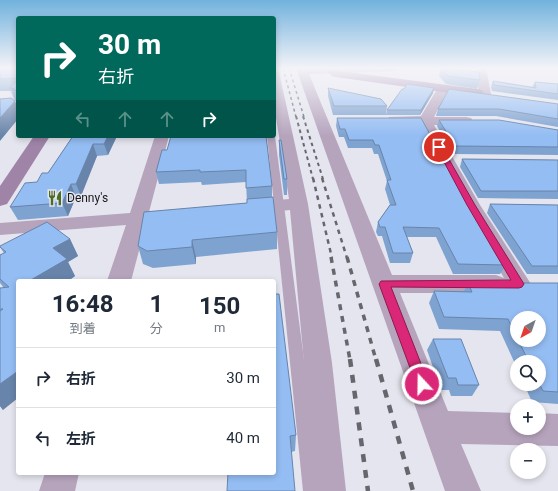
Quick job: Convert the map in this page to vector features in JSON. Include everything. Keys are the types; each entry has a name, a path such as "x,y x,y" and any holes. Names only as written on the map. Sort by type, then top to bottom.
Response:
{"street":[{"path":"278,91 299,204 318,364 328,491"},
{"path":"313,91 330,120 384,284 463,491"},
{"path":"425,121 441,91"},
{"path":"463,91 500,97"},
{"path":"378,120 480,121"},
{"path":"425,121 453,160 471,205 519,284"},
{"path":"0,200 41,138"},
{"path":"120,279 161,138"},
{"path":"230,210 299,204"},
{"path":"471,205 494,205"},
{"path":"0,229 192,214"},
{"path":"384,284 542,285"},
{"path":"438,427 558,430"},
{"path":"57,491 61,475"}],"lane":[{"path":"272,138 312,491"}],"building":[{"path":"329,91 342,91 381,99 387,106 334,106"},
{"path":"401,91 432,91 421,110 387,110"},
{"path":"448,91 463,91 558,104 558,119 499,109 438,109"},
{"path":"536,91 558,91 558,94"},
{"path":"11,98 15,101 0,118 0,99"},
{"path":"337,118 421,118 464,196 506,265 458,264 439,228 403,227 413,253 393,253 385,227 380,227 378,222 390,205 396,205 387,180 391,180 379,145 375,145 373,140 349,140 345,129 340,129"},
{"path":"439,120 499,120 558,130 558,147 455,146"},
{"path":"72,138 107,138 104,144 93,144 76,184 71,184 62,203 10,207 25,183 37,182 42,173 48,173"},
{"path":"170,138 266,138 272,186 246,188 246,170 156,172 162,150 167,150"},
{"path":"279,140 281,140 287,179 284,179"},
{"path":"462,159 558,160 558,191 481,191"},
{"path":"273,197 277,232 192,240 192,247 147,251 138,246 144,212 247,203 247,199"},
{"path":"490,204 558,205 558,266 532,266"},
{"path":"47,222 70,239 53,248 67,259 32,279 16,279 16,372 0,384 0,311 3,309 0,309 0,288 9,287 0,279 0,255 6,252 0,246"},
{"path":"468,283 558,283 558,392 543,391 546,391 546,355 526,355 522,347 546,347 546,311 510,311 510,323 508,319 444,317 434,291 472,292"},
{"path":"276,294 279,294 296,435 290,436 295,491 227,491 228,475 276,475"},
{"path":"433,339 461,339 479,385 458,385 456,378 448,378"}],"railway":[{"path":"289,91 296,117"},
{"path":"296,91 304,117"},
{"path":"296,116 313,179"},
{"path":"303,116 323,179"},
{"path":"313,178 332,258"},
{"path":"322,178 347,258"},
{"path":"331,257 350,360"},
{"path":"347,257 376,360"},
{"path":"350,359 368,491"},
{"path":"376,359 413,491"}],"place":[{"name":"Denny's","path":"55,198"}],"route":[{"path":"422,384 384,284 519,284 471,205 439,147"}]}
